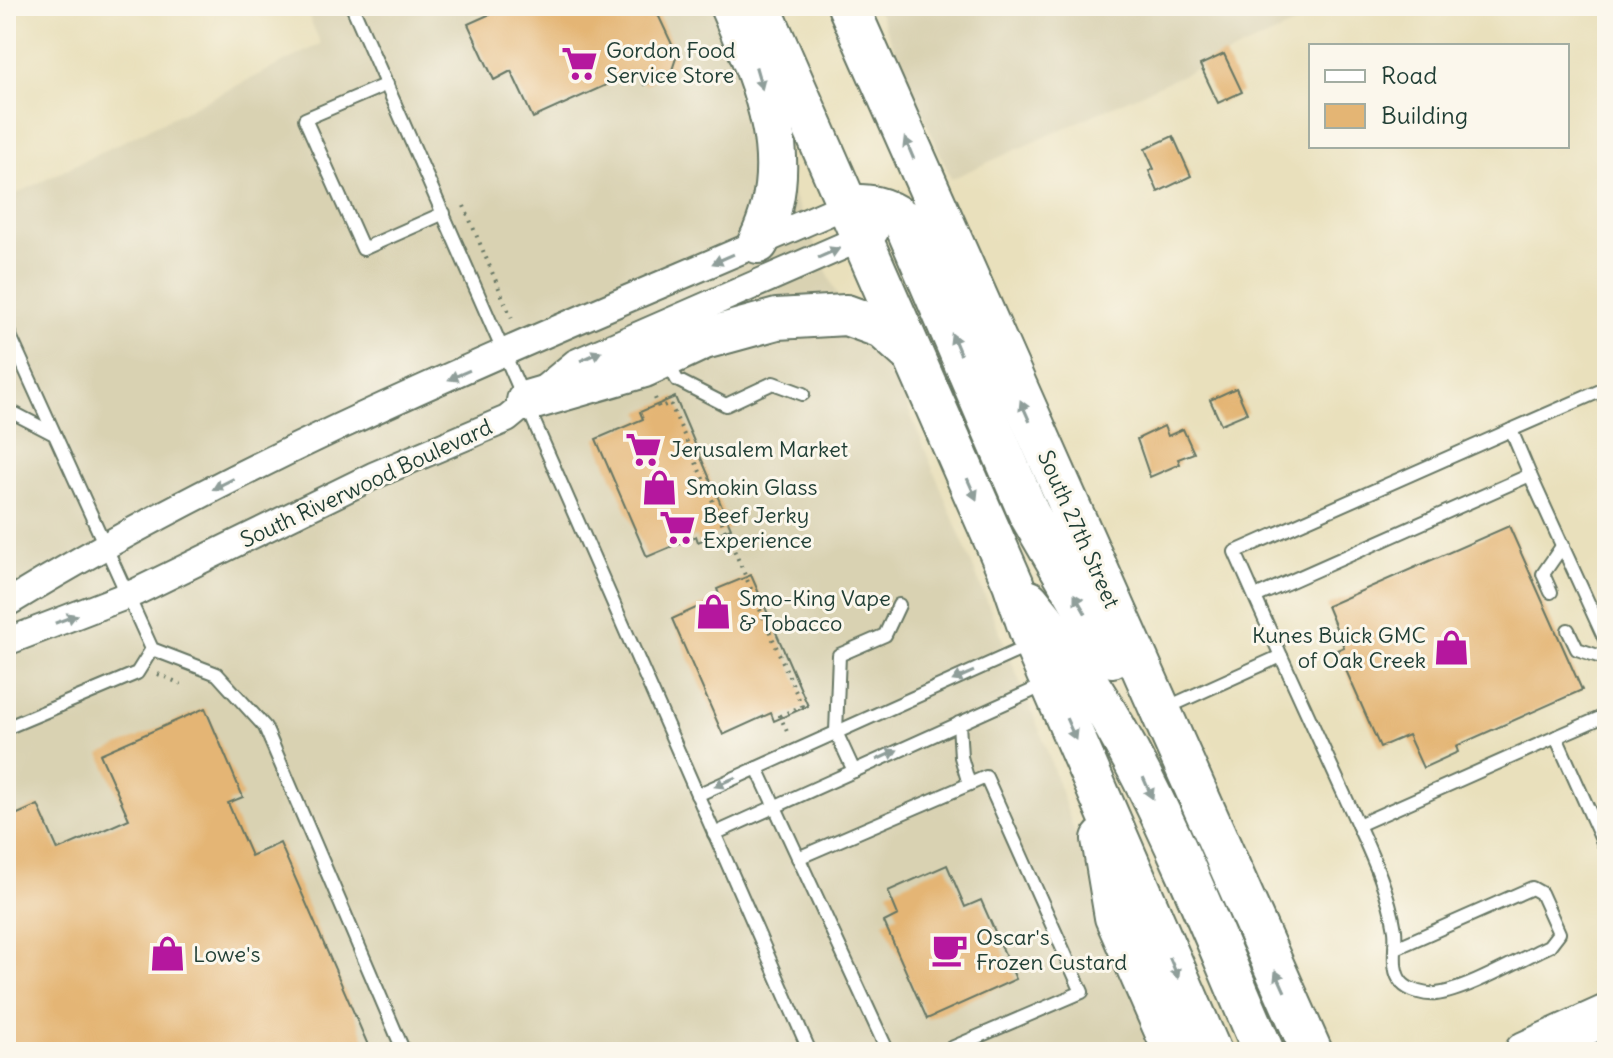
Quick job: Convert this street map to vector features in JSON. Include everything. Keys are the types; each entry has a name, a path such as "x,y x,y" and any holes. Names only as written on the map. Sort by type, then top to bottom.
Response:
{"main road":[{"path":"730,6 757,69 775,137 777,180 773,214 758,243"},
{"path":"760,6 1013,583 1050,682 1211,1052"},
{"name":"South 27th Street","path":"848,6 918,213 1159,711 1312,1048"},
{"path":"853,222 887,208 918,213"},
{"path":"527,401 666,358 704,339 743,326 777,319 846,315 882,328 912,355"},
{"path":"1013,583 1066,645 1143,776 1264,1052"},
{"path":"1091,776 1115,917 1174,1052"},
{"path":"1525,1052 1607,1015"}],"street":[{"path":"6,604 102,545 324,434 758,243 853,222"},
{"name":"South Riverwood Boulevard","path":"6,642 125,596 375,475 507,419 575,363 853,222"}],"lane":[{"path":"352,6 810,1052"},
{"path":"387,84 305,119 363,249 444,213"},
{"path":"6,327 125,596 152,649 217,674 265,727 404,1052"},
{"path":"666,358 677,380 726,405 773,383 803,394"},
{"path":"1396,948 1532,888 1541,893 1559,933 1549,946 1436,994 1425,994 1403,984 1394,963 1395,927 1378,871 1235,552 1607,388"},
{"path":"6,409 52,433"},
{"path":"1511,430 1607,644"},
{"path":"1255,597 1530,475"},
{"path":"1551,592 1543,574 1563,545"},
{"path":"854,771 836,732 839,655 885,635 899,605"},
{"path":"1568,630 1577,649 1607,659"},
{"path":"697,795 1034,644"},
{"path":"6,728 137,673 152,649"},
{"path":"1159,711 1281,656"},
{"path":"714,834 1050,682"},
{"path":"1358,825 1607,715"},
{"path":"959,723 961,757 969,784"},
{"path":"1556,737 1607,851"},
{"path":"757,768 888,1052"},
{"path":"798,858 986,777 1082,992 942,1052"}],"path":[{"path":"464,206 512,319"},
{"path":"654,396 659,408 670,403 802,706 780,716 795,751"}],"shaded area":[{"path":"304,6 719,6 761,121 851,327 879,347 897,381 1042,736 1098,901 1163,1052 6,1052 6,199 321,44"},
{"path":"876,6 1336,6 951,179"}],"building":[{"name":"Gordon Food Service Store","path":"508,6 654,6 677,55 671,73 644,85 637,71 533,118 511,71 494,80 468,24"},
{"path":"1224,54 1242,92 1218,103 1200,65"},
{"path":"1173,136 1191,176 1158,192 1149,171 1154,169 1145,149"},
{"path":"1236,388 1247,413 1221,424 1210,400"},
{"path":"675,397 731,528 698,542 696,536 647,557 596,439 643,419 640,412"},
{"path":"1164,426 1168,436 1183,429 1194,453 1178,459 1180,464 1150,477 1137,439"},
{"name":"Kunes Buick GMC of Oak Creek","path":"1509,526 1582,690 1456,746 1458,752 1423,768 1408,735 1380,747 1337,650 1344,647 1327,606"},
{"path":"751,575 808,706 774,721 771,713 723,735 672,619 720,597 717,589"},
{"name":"Lowe's","path":"205,708 243,797 228,803 251,856 280,843 371,1052 6,1052 6,819 38,805 58,850 129,819 100,754"},
{"name":"Oscar's Frozen Custard","path":"947,865 965,907 981,900 1016,979 927,1019 884,922 898,915 888,891"}],"place":[{"name":"Gordon Food Service Store","path":"580,63"},
{"name":"Jerusalem Market","path":"644,449"},
{"name":"Smokin Glass","path":"660,487"},
{"name":"Beef Jerky Experience","path":"677,528"},
{"name":"Smo-King Vape & Tobacco","path":"713,611"},
{"name":"Kunes Buick GMC of Oak Creek","path":"1452,648"},
{"name":"Oscar's Frozen Custard","path":"950,950"},
{"name":"Lowe's","path":"167,954"}]}
